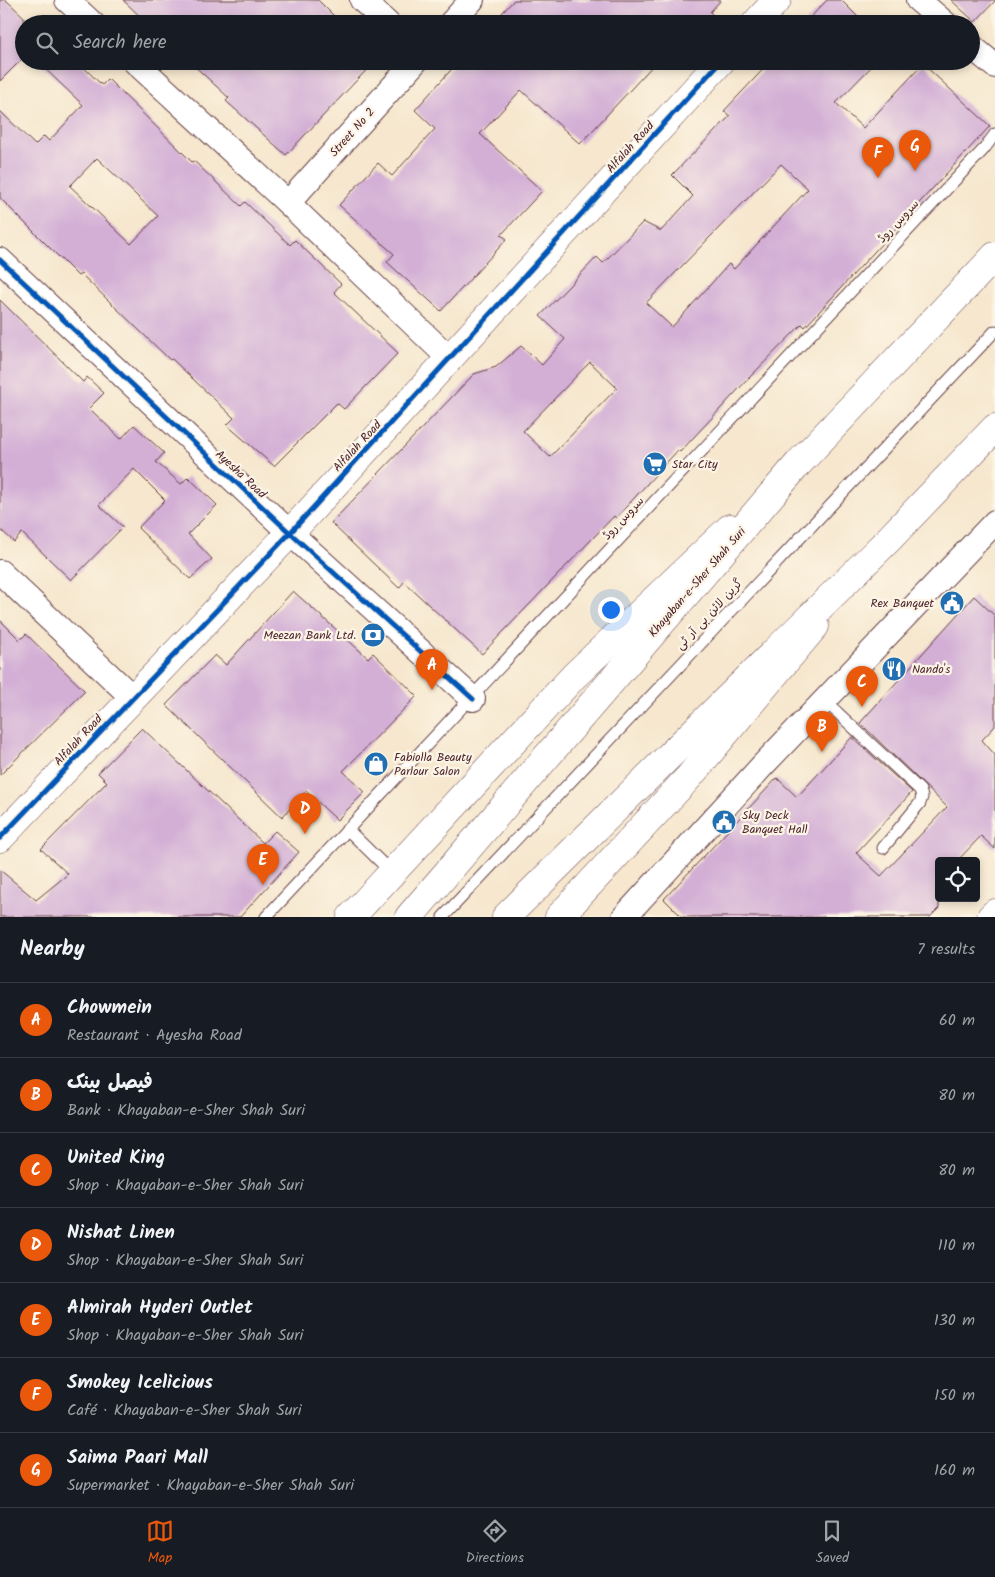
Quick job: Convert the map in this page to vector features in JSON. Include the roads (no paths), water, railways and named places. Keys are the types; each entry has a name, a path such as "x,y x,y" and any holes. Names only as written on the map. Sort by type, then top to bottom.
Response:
{"main road":[{"path":"763,15 777,0"},
{"name":"Alfalah Road","path":"0,838 290,533 713,70"},
{"name":"Khayaban-e-Sher Shah Suri","path":"409,917 798,464 995,256"},
{"path":"506,917 887,541 995,428"},
{"path":"351,917 574,676 798,464"},
{"path":"559,917 689,777 887,541"},
{"path":"991,917 995,913"}],"street":[{"path":"68,0 84,15"},
{"path":"362,0 378,15"},
{"path":"458,15 472,0"},
{"path":"918,0 936,15"},
{"path":"980,54 995,66"},
{"path":"144,70 288,203 450,359"},
{"name":"Street No 2","path":"288,203 408,70"},
{"name":"Ayesha Road","path":"0,260 290,533 473,699"},
{"path":"624,917 995,522"},
{"path":"0,572 132,697"}],"lane":[{"name":"سروس روڈ","path":"266,917 347,829 473,699 984,149 995,134"},
{"name":"گرین لائن بی آر ٹی","path":"443,917 995,331"},
{"path":"825,701 920,790 922,797 920,803 883,848"},
{"path":"347,829 392,873"}],"place":[{"name":"Saima Paari Mall","path":"915,171"},
{"name":"Smokey Icelicious","path":"878,178"},
{"name":"Star City","path":"655,464"},
{"name":"Rex Banquet","path":"952,603"},
{"name":"Meezan Bank Ltd.","path":"373,635"},
{"name":"Nando's","path":"894,669"},
{"name":"Chowmein","path":"432,690"},
{"name":"United King","path":"862,707"},
{"name":"فیصل بینک","path":"822,752"},
{"name":"Fabiolla Beauty Parlour Salon","path":"376,764"},
{"name":"Sky Deck Banquet Hall","path":"724,822"},
{"name":"Nishat Linen","path":"305,834"},
{"name":"Almirah Hyderi Outlet","path":"263,885"}]}
